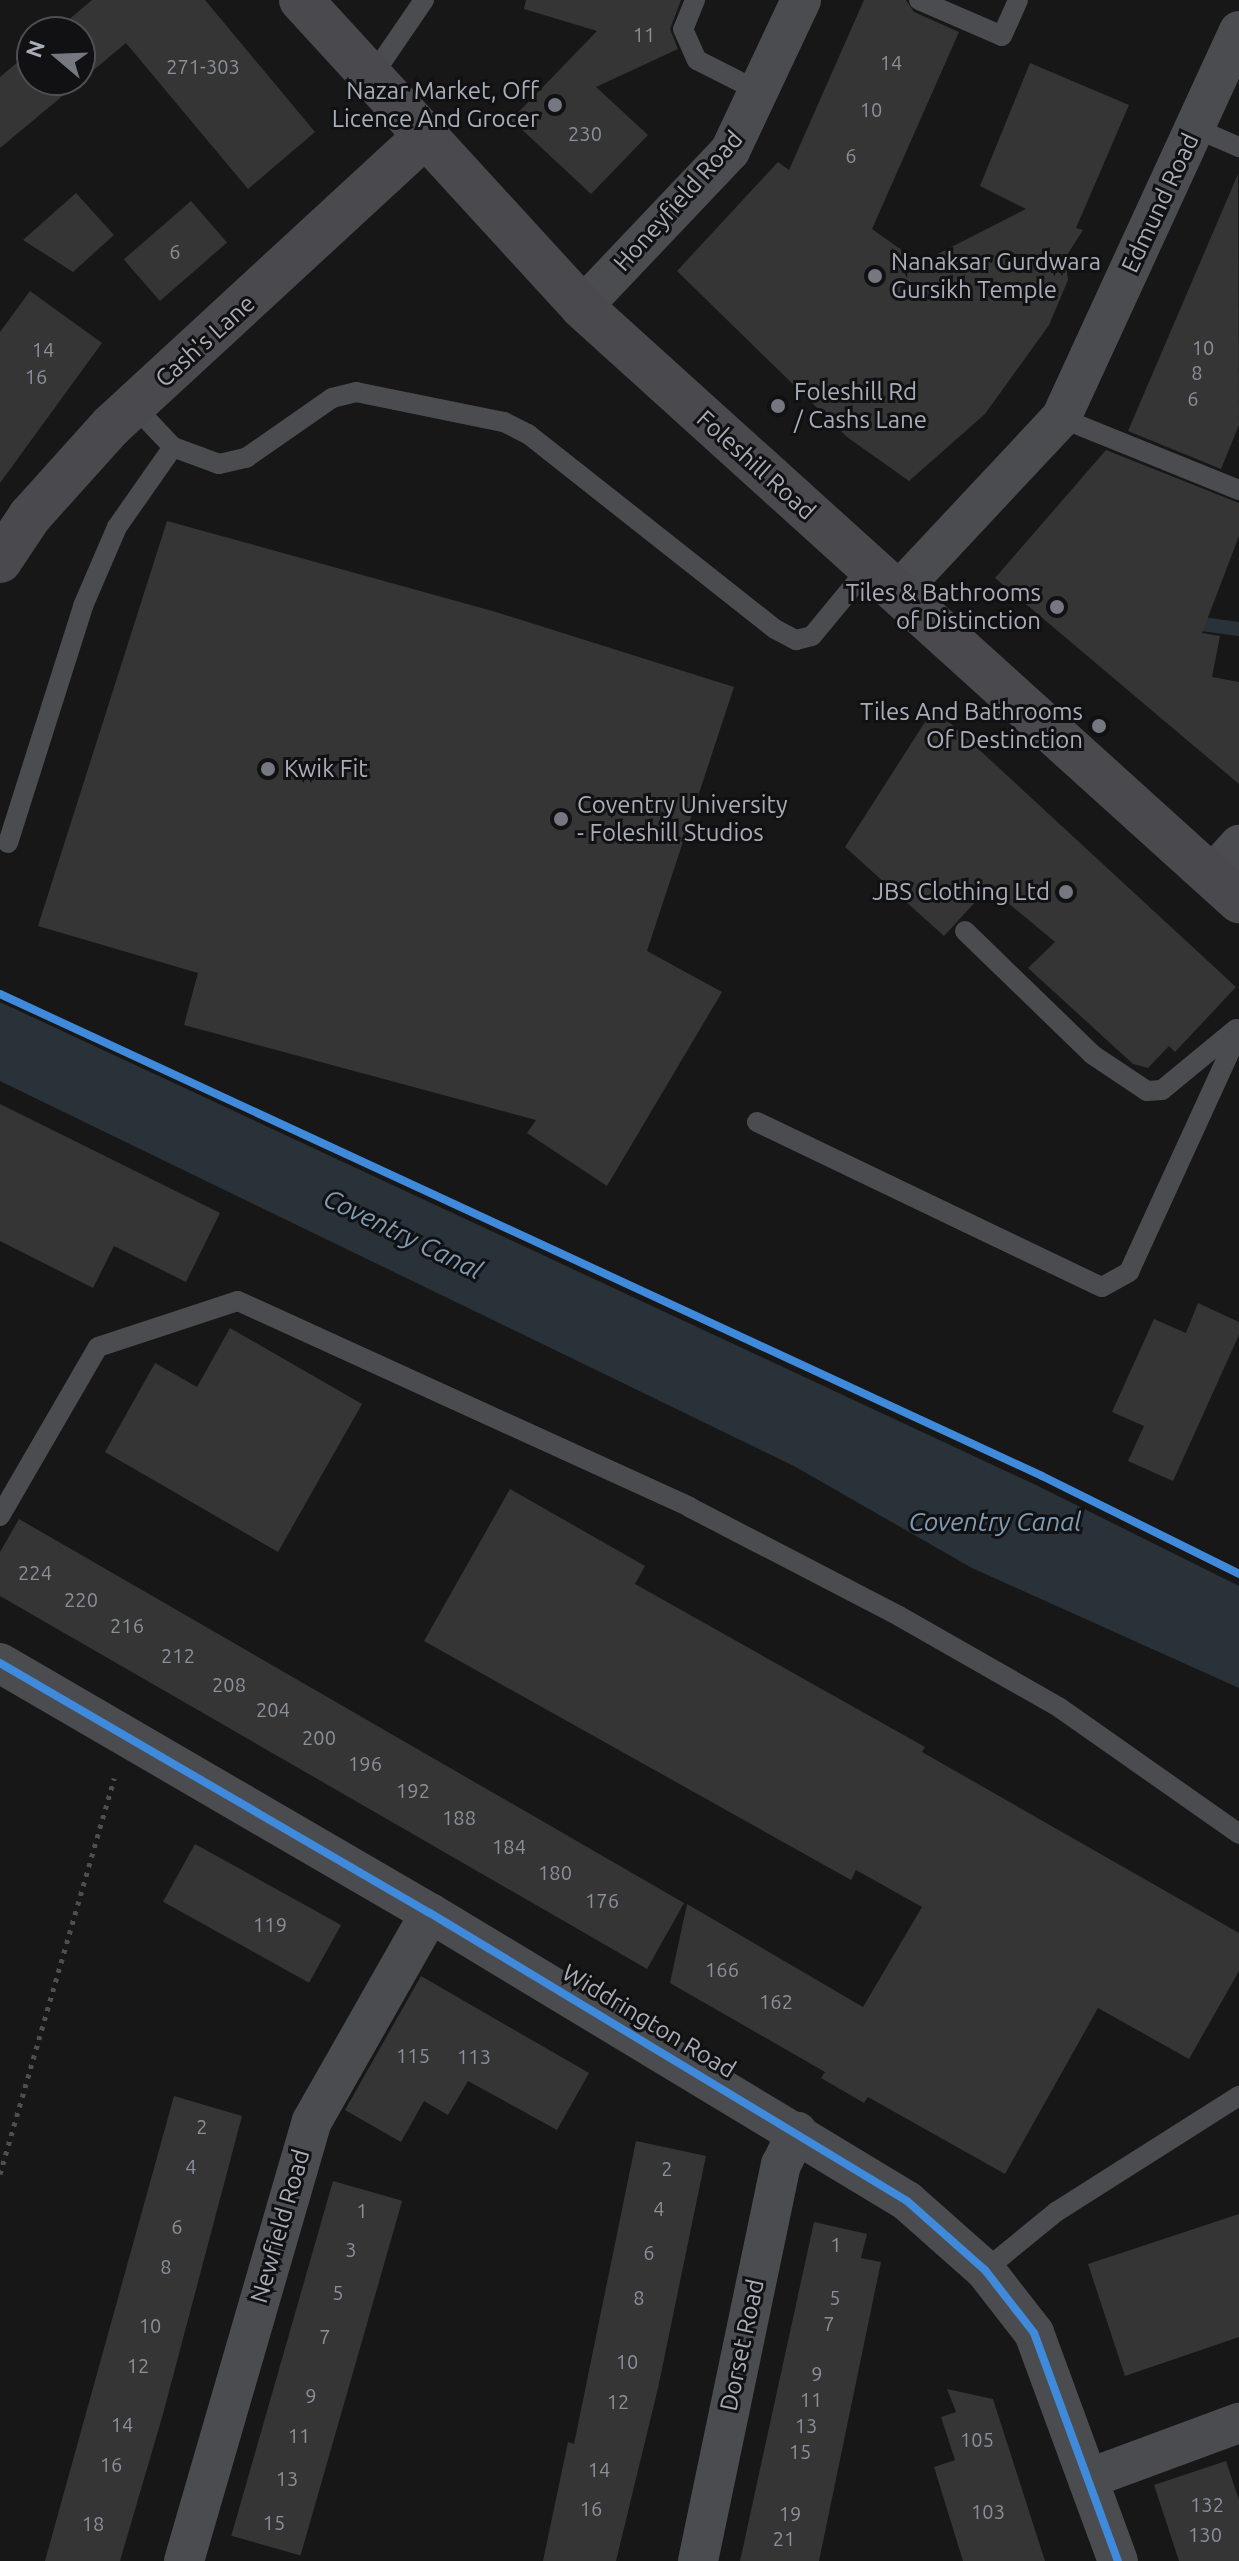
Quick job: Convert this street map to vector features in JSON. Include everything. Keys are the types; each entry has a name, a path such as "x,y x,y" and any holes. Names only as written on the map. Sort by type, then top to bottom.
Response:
{"main road":[{"name":"Foleshill Road","path":"301,0 582,307 883,580 1230,874"},
{"name":"Cash's Lane","path":"0,561 73,465 426,135"}],"street":[{"name":"Honeyfield Road","path":"582,307 730,151 801,0"},
{"name":"Edmund Road","path":"883,580 1061,418 1239,31"},
{"name":"Widdrington Road","path":"0,1663 125,1739 430,1913 907,2201 985,2270 1039,2343 1118,2561"},
{"name":"Newfield Road","path":"184,2561 312,2121 430,1913"},
{"name":"Dorset Road","path":"698,2561 781,2165 797,2132"},
{"path":"1090,2478 1239,2423"}],"lane":[{"path":"372,76 424,0"},
{"path":"695,0 683,29 697,60 760,92"},
{"path":"919,0 1002,36 1018,0"},
{"path":"1195,128 1239,147"},
{"path":"134,406 173,447 202,462 246,458 332,398 367,392 520,429 785,636 812,636 883,580"},
{"path":"1061,418 1239,490"},
{"path":"8,843 83,606 117,527 173,447"},
{"path":"965,931 1093,1055 1147,1091 1162,1090 1239,1029"},
{"path":"757,1122 1102,1287 1129,1272 1239,1029"},
{"path":"0,1516 98,1347 238,1301 689,1507 899,1616 1060,1708 1239,1834"},
{"path":"985,2270 1056,2212 1239,2096"}],"path":[{"path":"0,2174 125,1739"}],"water":[{"name":"Coventry Canal","path":"0,1002 1038,1486 1239,1586 1239,1688 972,1568 794,1466 0,1081"}],"building":[{"path":"92,0 205,0 315,132 248,189 126,43 96,68 96,16 73,16"},
{"path":"526,0 681,0 670,29 678,49 596,87 648,135 591,194 516,124 505,126 597,31 524,9"},
{"name":"Nanaksar Gurdwara Gursikh Temple","path":"864,0 906,0 914,12 959,32 872,229 920,263 1026,209 980,186 1030,63 1129,105 1076,228 1083,230 1065,258 1068,280 1049,325 985,414 909,481 847,437 677,271 778,162 789,170"},
{"path":"16,64 16,96 62,96 0,148 0,77"},
{"path":"1238,174 1239,425 1221,469 1128,431"},
{"path":"76,193 114,235 73,272 23,240"},
{"path":"191,201 227,243 160,301 124,259"},
{"path":"30,291 102,343 0,483 0,332"},
{"name":"Tiles & Bathrooms of Distinction","path":"1106,450 1239,503 1239,536 1202,633 1220,636 1212,677 1239,682 1239,784 995,578"},
{"path":"167,521 496,612 734,687 647,951 722,992 607,1186 527,1133 536,1120 184,1025 198,973 38,926"},
{"name":"JBS Clothing Ltd","path":"934,708 1236,987 1175,1052 1169,1046 1148,1068 1133,1064 1028,968 1055,942 989,887 944,936 845,847"},
{"path":"0,1104 220,1213 186,1282 114,1246 93,1288 0,1241"},
{"path":"1198,1303 1239,1322 1239,1335 1173,1481 1128,1461 1144,1426 1112,1412 1154,1319 1186,1333"},
{"path":"230,1328 362,1404 278,1552 105,1452 155,1363 197,1387"},
{"path":"510,1489 645,1566 635,1584 925,1747 922,1752 1239,1933 1239,1971 1189,2059 1098,2008 1005,2174 868,2097 864,2103 821,2078 825,2072 670,1983 687,1904 863,2007 922,1907 856,1870 851,1880 424,1641"},
{"path":"19,1519 684,1903 647,1969 0,1596 0,1552"},
{"path":"195,1844 341,1925 309,1983 163,1902"},
{"path":"421,1976 589,2073 557,2130 468,2081 448,2115 424,2101 401,2142 345,2110"},
{"path":"174,2096 242,2116 163,2414 120,2561 45,2561"},
{"path":"636,2141 706,2156 658,2388 616,2561 543,2561 568,2442 574,2444"},
{"path":"333,2181 402,2201 301,2556 231,2536"},
{"path":"1239,2214 1239,2337 1125,2376 1088,2264"},
{"path":"814,2222 867,2234 861,2258 881,2262 819,2561 740,2561"},
{"path":"947,2389 993,2399 1045,2561 963,2561 934,2467 955,2460 941,2417 956,2412"},
{"path":"1226,2461 1239,2500 1239,2561 1179,2561 1154,2485"}],"waterway":[{"path":"1187,622 1239,629"}],"cycle path":[{"path":"0,994 1042,1476 1239,1574"},
{"path":"0,1663 430,1913 907,2201 985,2270 1034,2333 1118,2561"}],"place":[{"name":"Nazar Market, Off Licence And Grocer","path":"555,105"},
{"name":"Nanaksar Gurdwara Gursikh Temple","path":"875,276"},
{"name":"Foleshill Rd / Cashs Lane","path":"778,406"},
{"name":"Tiles & Bathrooms of Distinction","path":"1057,607"},
{"name":"Tiles And Bathrooms Of Destinction","path":"1099,726"},
{"name":"Kwik Fit","path":"268,769"},
{"name":"Coventry University - Foleshill Studios","path":"561,819"},
{"name":"JBS Clothing Ltd","path":"1066,892"}]}
